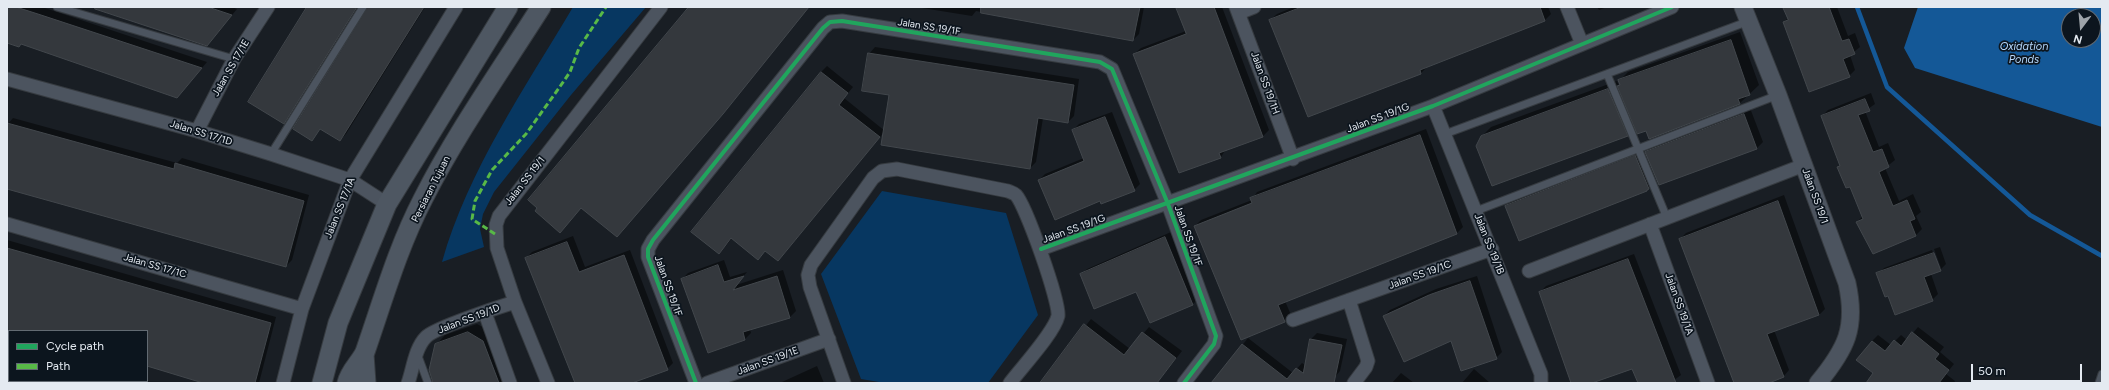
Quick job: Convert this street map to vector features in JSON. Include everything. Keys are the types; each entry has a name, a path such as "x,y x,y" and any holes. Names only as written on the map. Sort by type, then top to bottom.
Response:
{"main road":[{"path":"322,383 338,323 387,204 508,7"},
{"name":"Persiaran Tujuan","path":"347,383 349,374 364,354 395,264 423,199 461,133 541,7"},
{"path":"364,354 366,383"}],"street":[{"name":"Jalan SS 17/1E","path":"197,131 234,59 268,7"},
{"name":"Jalan SS 17/1A","path":"283,383 302,309 350,180 456,7"},
{"name":"Jalan SS 19/1","path":"548,383 514,302 497,248 496,225 499,216 660,7"},
{"path":"1238,10 1254,7"},
{"path":"1568,7 1582,44"},
{"name":"Jalan SS 19/1G","path":"1041,249 1293,159 1433,106 1672,7"},
{"name":"Jalan SS 19/1H","path":"1238,10 1293,159"},
{"name":"Jalan SS 19/1","path":"1746,14 1804,165 1847,284 1851,301 1851,326 1842,350 1818,383"},
{"name":"Jalan SS 19/1F","path":"696,383 648,257 648,249 813,40 830,22 842,21 1100,62 1112,69 1168,204 1216,336 1214,344 1184,383"},
{"name":"Jalan SS 17/1D","path":"7,80 197,131 271,154 350,180 387,204"},
{"name":"Jalan SS 19/1B","path":"1433,106 1446,134 1541,374 1541,383"},
{"path":"1529,271 1804,165"},
{"name":"Jalan SS 19/1G","path":"844,383 810,287 808,275 811,265 873,178 882,171 897,169 1008,191 1015,194 1024,208 1041,249 1058,314 1053,327 1010,383"},
{"name":"Jalan SS 17/1C","path":"7,224 302,309"},
{"name":"Jalan SS 19/1A","path":"1650,224 1708,383"},
{"name":"Jalan SS 19/1C","path":"1293,320 1492,249"},
{"path":"1349,300 1368,361 1366,367 1354,383"},
{"name":"Jalan SS 19/1D","path":"408,383 417,354 426,336 440,329 514,302"},
{"path":"484,313 510,383"},
{"name":"Jalan SS 19/1E","path":"707,383 829,339"}],"lane":[{"path":"57,7 234,59"},
{"path":"271,154 363,7"},
{"path":"1446,134 1607,74 1746,14"},
{"path":"1607,74 1667,218"},
{"path":"1476,211 1778,95"},
{"path":"417,354 428,383"},
{"path":"2099,383 2102,374"}],"shaded area":[{"path":"573,7 646,7 571,95 494,192 483,214 480,229 484,247 442,262 453,228 482,162 517,99"},
{"path":"882,191 1006,213 1038,315 988,383 885,383 861,379 821,274"}],"water":[{"name":"Oxidation Ponds","path":"1918,7 2102,7 2102,127 1915,68 1904,48"}],"building":[{"path":"7,7 16,7 202,68 177,98 21,44 19,47 7,43"},
{"path":"95,7 208,7 232,15 207,46 95,9"},
{"path":"307,7 357,7 284,124 248,102"},
{"path":"368,7 424,7 340,141 320,129 312,141 293,129"},
{"path":"689,7 809,7 723,114 617,237 581,208 560,233 535,211 537,208 528,200"},
{"path":"981,7 1140,7 1133,41 981,13"},
{"path":"1176,7 1214,7 1263,137 1219,153 1221,158 1179,173 1133,54 1186,34"},
{"path":"1302,7 1540,7 1545,21 1420,70 1421,74 1308,117 1269,20"},
{"path":"1783,7 1829,7 1842,41 1849,39 1855,54 1843,59 1850,77 1809,92 1783,22 1788,20"},
{"path":"1731,40 1750,95 1738,99 1740,104 1649,139 1646,131 1637,134 1617,86 1620,85 1618,80"},
{"path":"868,53 1074,85 1068,123 1038,118 1030,169 881,145 889,95 862,91"},
{"path":"821,72 848,93 839,105 880,137 778,261 765,251 758,260 731,238 719,254 691,232"},
{"path":"1608,89 1628,136 1492,186 1476,146 1481,136"},
{"path":"1865,99 1870,111 1858,115 1873,152 1882,149 1889,167 1879,172 1893,206 1907,200 1915,219 1910,221 1916,236 1873,254 1856,222 1863,219 1850,187 1846,188 1837,167 1840,166 1821,116"},
{"path":"1744,114 1757,149 1659,185 1645,152"},
{"path":"1105,117 1135,191 1101,204 1100,201 1055,220 1038,180 1084,161 1072,130"},
{"path":"7,123 174,169 175,163 304,201 286,267 7,189"},
{"path":"1420,135 1457,234 1278,305 1285,322 1241,340 1194,226 1252,203 1250,198"},
{"path":"1635,155 1649,189 1647,191 1519,241 1505,206"},
{"path":"1778,201 1819,315 1767,334 1784,377 1769,383 1734,383 1679,239"},
{"path":"1165,237 1193,305 1150,323 1136,292 1094,309 1080,274"},
{"path":"567,242 579,272 624,255 668,370 632,383 575,383 525,258"},
{"path":"7,248 271,323 255,383 203,383 148,366 148,330 7,331"},
{"path":"1934,253 1941,271 1924,277 1933,301 1895,315 1888,296 1885,297 1876,273"},
{"path":"1628,259 1676,383 1638,383 1632,369 1592,383 1571,383 1539,292"},
{"path":"718,265 724,282 744,276 733,290 777,276 790,318 743,332 745,340 708,353 681,279"},
{"path":"1470,281 1497,359 1461,371 1451,341 1404,362 1383,316 1429,295"},
{"path":"1084,324 1124,355 1142,332 1176,358 1157,383 1040,383"},
{"path":"468,332 483,341 499,383 433,383 429,370 435,344"},
{"path":"1912,332 1939,354 1935,359 1949,370 1939,383 1866,383 1873,373 1856,360 1872,341 1885,351 1894,340 1901,346"},
{"path":"1310,339 1342,345 1334,383 1211,383 1242,344 1287,379 1296,368 1303,373"}],"waterway":[{"path":"1857,7 1887,87 2030,215 2102,256"}],"marked path":[{"path":"495,234 472,219 475,201 492,170 526,134 570,72 579,48 606,7"}],"cycle path":[{"path":"1041,249 1433,106 1672,7"},
{"path":"696,383 648,257 648,249 653,240 823,28 830,22 842,21 1100,62 1112,69 1168,204 1216,336 1214,344 1184,383"}]}
